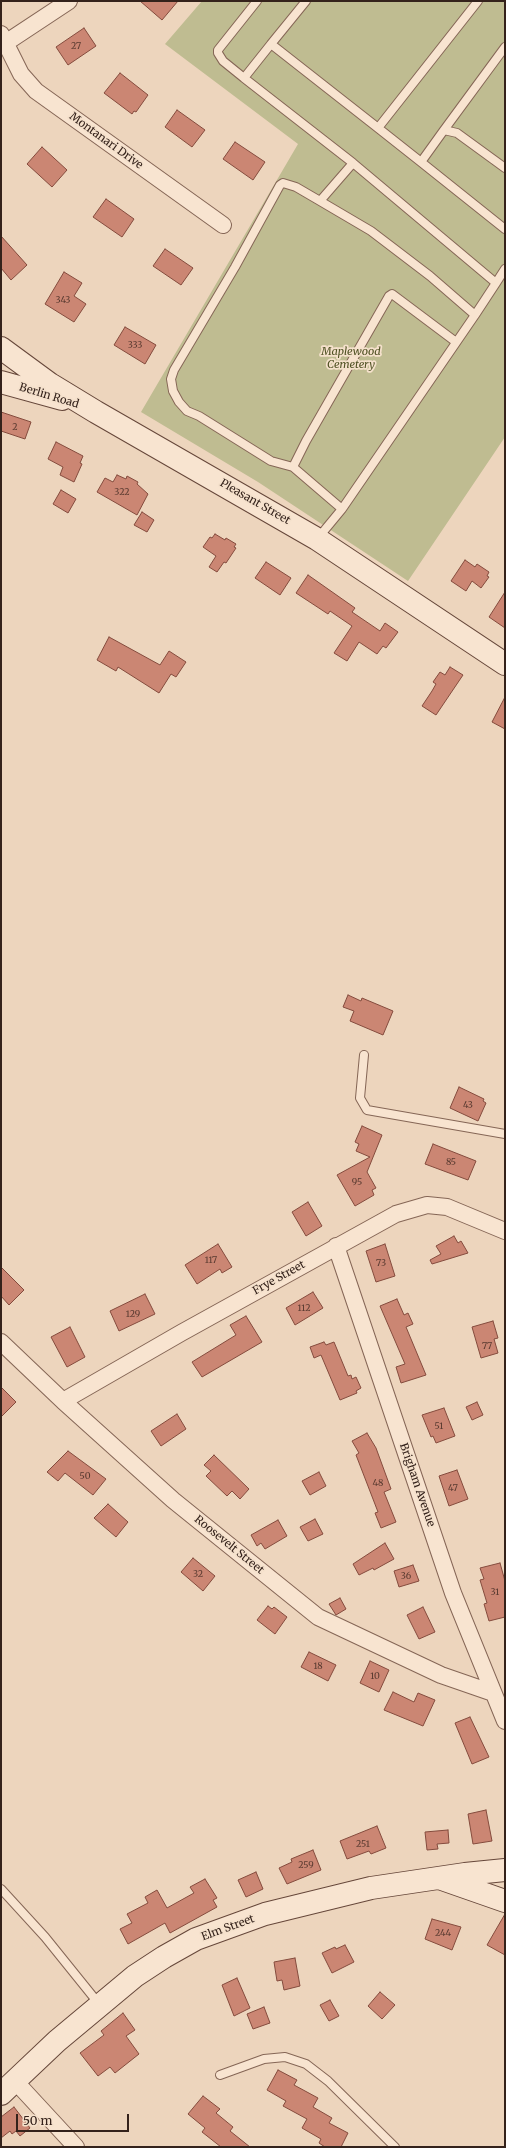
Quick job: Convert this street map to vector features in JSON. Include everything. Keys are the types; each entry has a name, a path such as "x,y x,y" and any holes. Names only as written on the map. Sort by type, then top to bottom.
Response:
{"street":[{"path":"3,41 69,1"},
{"name":"Montanari Drive","path":"3,41 21,74 36,91 223,225"},
{"name":"Pleasant Street","path":"1,348 50,384 96,412 317,539 505,664"},
{"name":"Berlin Road","path":"1,382 54,396 96,412"},
{"name":"Frye Street","path":"63,1401 336,1246 396,1214 427,1205 447,1206 505,1231"},
{"name":"Brigham Avenue","path":"336,1246 453,1593 480,1656 505,1721"},
{"name":"Roosevelt Street","path":"1,1342 63,1401 173,1500 318,1617 441,1675 493,1693"},
{"name":"Elm Street","path":"8,2087 99,2004 135,1976 164,1957 196,1939 230,1926 293,1906 342,1894 439,1878 505,1870"},
{"path":"439,1878 505,1901"},
{"path":"8,2087 76,2147"}],"lane":[{"path":"256,1 218,50 218,53 223,61 353,163 496,283"},
{"path":"244,78 306,1"},
{"path":"378,128 478,1"},
{"path":"271,44 505,229"},
{"path":"421,162 505,47"},
{"path":"444,130 457,133 505,168"},
{"path":"320,201 353,163"},
{"path":"342,509 293,467 271,461 187,410 176,397 171,379 174,370 235,266 280,185 284,183 296,187 371,231 430,276 475,315"},
{"path":"317,539 342,509 505,269"},
{"path":"293,467 306,441 389,296 392,294 456,342"},
{"path":"364,1055 360,1098 367,1110 505,1134"},
{"path":"1,1889 49,1942 99,2004"},
{"path":"220,2076 264,2059 285,2057 306,2064 328,2081 395,2147"}],"green space":[{"name":"Maplewood Cemetery","path":"202,1 505,1 505,437 408,581 258,482 141,412 298,144 165,44"}],"building":[{"path":"140,1 178,1 162,20"},
{"path":"84,28 96,46 68,65 56,47"},
{"path":"120,73 148,95 136,112 134,111 132,114 104,93"},
{"path":"177,110 205,130 192,147 165,127"},
{"path":"235,142 265,162 253,180 223,159"},
{"path":"42,147 67,170 52,187 27,164"},
{"path":"106,199 134,219 122,237 93,217"},
{"path":"1,236 27,265 11,280 1,268"},
{"path":"165,249 193,268 181,285 153,266"},
{"path":"64,272 82,283 74,296 86,304 74,322 45,304"},
{"path":"125,327 156,345 145,364 114,345"},
{"path":"1,412 31,422 25,439 1,431"},
{"path":"56,442 83,456 80,463 82,464 74,482 60,475 63,467 48,459"},
{"path":"117,475 126,479 127,476 138,482 137,484 148,494 137,515 97,492 105,478 113,482"},
{"path":"61,490 76,499 68,513 53,504"},
{"path":"142,512 154,520 147,532 134,525"},
{"path":"215,534 236,544 234,547 236,548 226,563 224,562 217,572 209,567 216,556 203,547 210,537 212,538"},
{"path":"465,560 475,567 477,564 489,572 487,576 489,577 481,588 472,581 466,591 451,581"},
{"path":"266,562 291,578 280,595 255,578"},
{"path":"308,575 355,608 352,612 380,631 385,623 398,632 386,648 383,646 377,654 359,642 347,661 334,653 352,626 330,611 328,614 296,593"},
{"path":"505,592 505,628 489,617"},
{"path":"109,637 160,665 169,651 186,662 176,677 171,674 159,693 118,667 116,671 97,660"},
{"path":"450,667 463,675 436,715 422,706 436,684 433,682 440,672 445,675"},
{"path":"505,697 505,729 492,722"},
{"path":"348,995 361,1001 362,998 393,1011 383,1035 350,1021 354,1011 343,1007"},
{"path":"459,1087 484,1099 483,1101 486,1103 478,1121 450,1108"},
{"path":"362,1126 382,1135 367,1172 376,1188 372,1190 374,1195 355,1206 337,1175 370,1157 356,1151 359,1144 355,1142"},
{"path":"433,1144 476,1161 468,1180 425,1164"},
{"path":"308,1202 322,1226 306,1236 292,1212"},
{"path":"454,1236 458,1243 461,1241 468,1253 432,1264 430,1260 441,1254 436,1246"},
{"path":"218,1244 232,1267 222,1273 220,1269 197,1284 185,1265"},
{"path":"385,1244 395,1276 376,1282 366,1251"},
{"path":"1,1267 24,1290 9,1305 1,1296"},
{"path":"313,1292 323,1308 295,1325 286,1308"},
{"path":"145,1294 155,1314 119,1331 110,1311"},
{"path":"397,1299 404,1315 408,1313 413,1324 406,1327 426,1375 401,1383 396,1367 405,1364 380,1306"},
{"path":"246,1316 262,1342 202,1377 192,1362 236,1335 230,1325"},
{"path":"493,1321 498,1338 494,1339 498,1353 481,1358 472,1327"},
{"path":"70,1327 85,1357 67,1367 51,1337"},
{"path":"324,1342 326,1345 334,1342 348,1376 351,1375 352,1379 356,1377 361,1388 356,1391 357,1393 340,1400 321,1355 314,1358 310,1347"},
{"path":"1,1387 16,1402 1,1417"},
{"path":"477,1402 483,1415 472,1420 466,1407"},
{"path":"444,1408 455,1436 436,1443 433,1436 431,1437 422,1415"},
{"path":"177,1414 186,1429 161,1446 151,1431"},
{"path":"367,1433 376,1448 391,1489 384,1492 396,1522 381,1528 375,1513 378,1512 356,1455 359,1453 352,1441"},
{"path":"68,1451 106,1479 93,1495 65,1473 58,1481 47,1472"},
{"path":"214,1455 249,1489 240,1499 232,1491 227,1496 206,1476 211,1471 204,1465"},
{"path":"457,1470 468,1499 449,1506 439,1476"},
{"path":"319,1472 326,1486 310,1495 302,1481"},
{"path":"108,1504 128,1522 116,1537 94,1518"},
{"path":"315,1519 323,1534 308,1541 300,1527"},
{"path":"278,1520 287,1536 265,1549 261,1543 257,1546 251,1535"},
{"path":"385,1543 394,1559 374,1570 373,1568 359,1575 353,1564"},
{"path":"193,1558 215,1576 203,1591 181,1572"},
{"path":"500,1563 505,1581 505,1617 489,1621 484,1604 487,1603 480,1580 484,1579 480,1568"},
{"path":"413,1565 419,1581 399,1587 394,1571"},
{"path":"340,1598 346,1609 336,1615 329,1604"},
{"path":"268,1606 272,1609 274,1607 287,1617 275,1634 257,1620"},
{"path":"423,1607 435,1632 419,1639 407,1615"},
{"path":"309,1652 336,1665 328,1681 301,1667"},
{"path":"370,1661 389,1670 379,1692 360,1683"},
{"path":"393,1692 414,1702 418,1693 435,1700 423,1726 384,1710"},
{"path":"470,1717 489,1757 472,1764 455,1723"},
{"path":"486,1810 492,1841 473,1844 468,1814"},
{"path":"377,1826 386,1848 371,1854 369,1851 347,1859 340,1841"},
{"path":"448,1830 449,1843 437,1844 438,1849 427,1850 425,1832"},
{"path":"313,1850 321,1870 287,1884 279,1868 292,1862 291,1859"},
{"path":"256,1872 263,1889 246,1897 238,1880"},
{"path":"205,1879 217,1898 213,1900 217,1907 170,1933 165,1923 128,1944 120,1929 132,1923 127,1914 148,1903 145,1897 157,1890 167,1908 194,1893 190,1887"},
{"path":"505,1914 505,1955 487,1945"},
{"path":"432,1919 461,1927 452,1950 425,1939"},
{"path":"345,1945 354,1962 332,1973 322,1953 335,1947 336,1949"},
{"path":"295,1958 300,1986 284,1990 282,1980 277,1981 274,1962"},
{"path":"237,1978 250,2008 234,2016 222,1985"},
{"path":"380,1992 395,2005 382,2019 368,2006"},
{"path":"330,2000 339,2016 329,2021 320,2005"},
{"path":"264,2007 270,2023 253,2029 247,2014"},
{"path":"123,2013 135,2030 126,2036 139,2054 115,2073 110,2067 98,2076 80,2053 104,2035 101,2031"},
{"path":"278,2070 297,2080 294,2085 318,2098 313,2107 332,2118 329,2123 348,2133 341,2147 325,2147 319,2143 321,2139 302,2128 307,2119 283,2106 286,2101 267,2090"},
{"path":"203,2096 220,2109 216,2113 233,2127 230,2131 250,2147 221,2147 202,2132 205,2128 188,2114"},
{"path":"14,2107 30,2128 20,2136 16,2131 12,2134 10,2131 1,2138 1,2117"}]}
